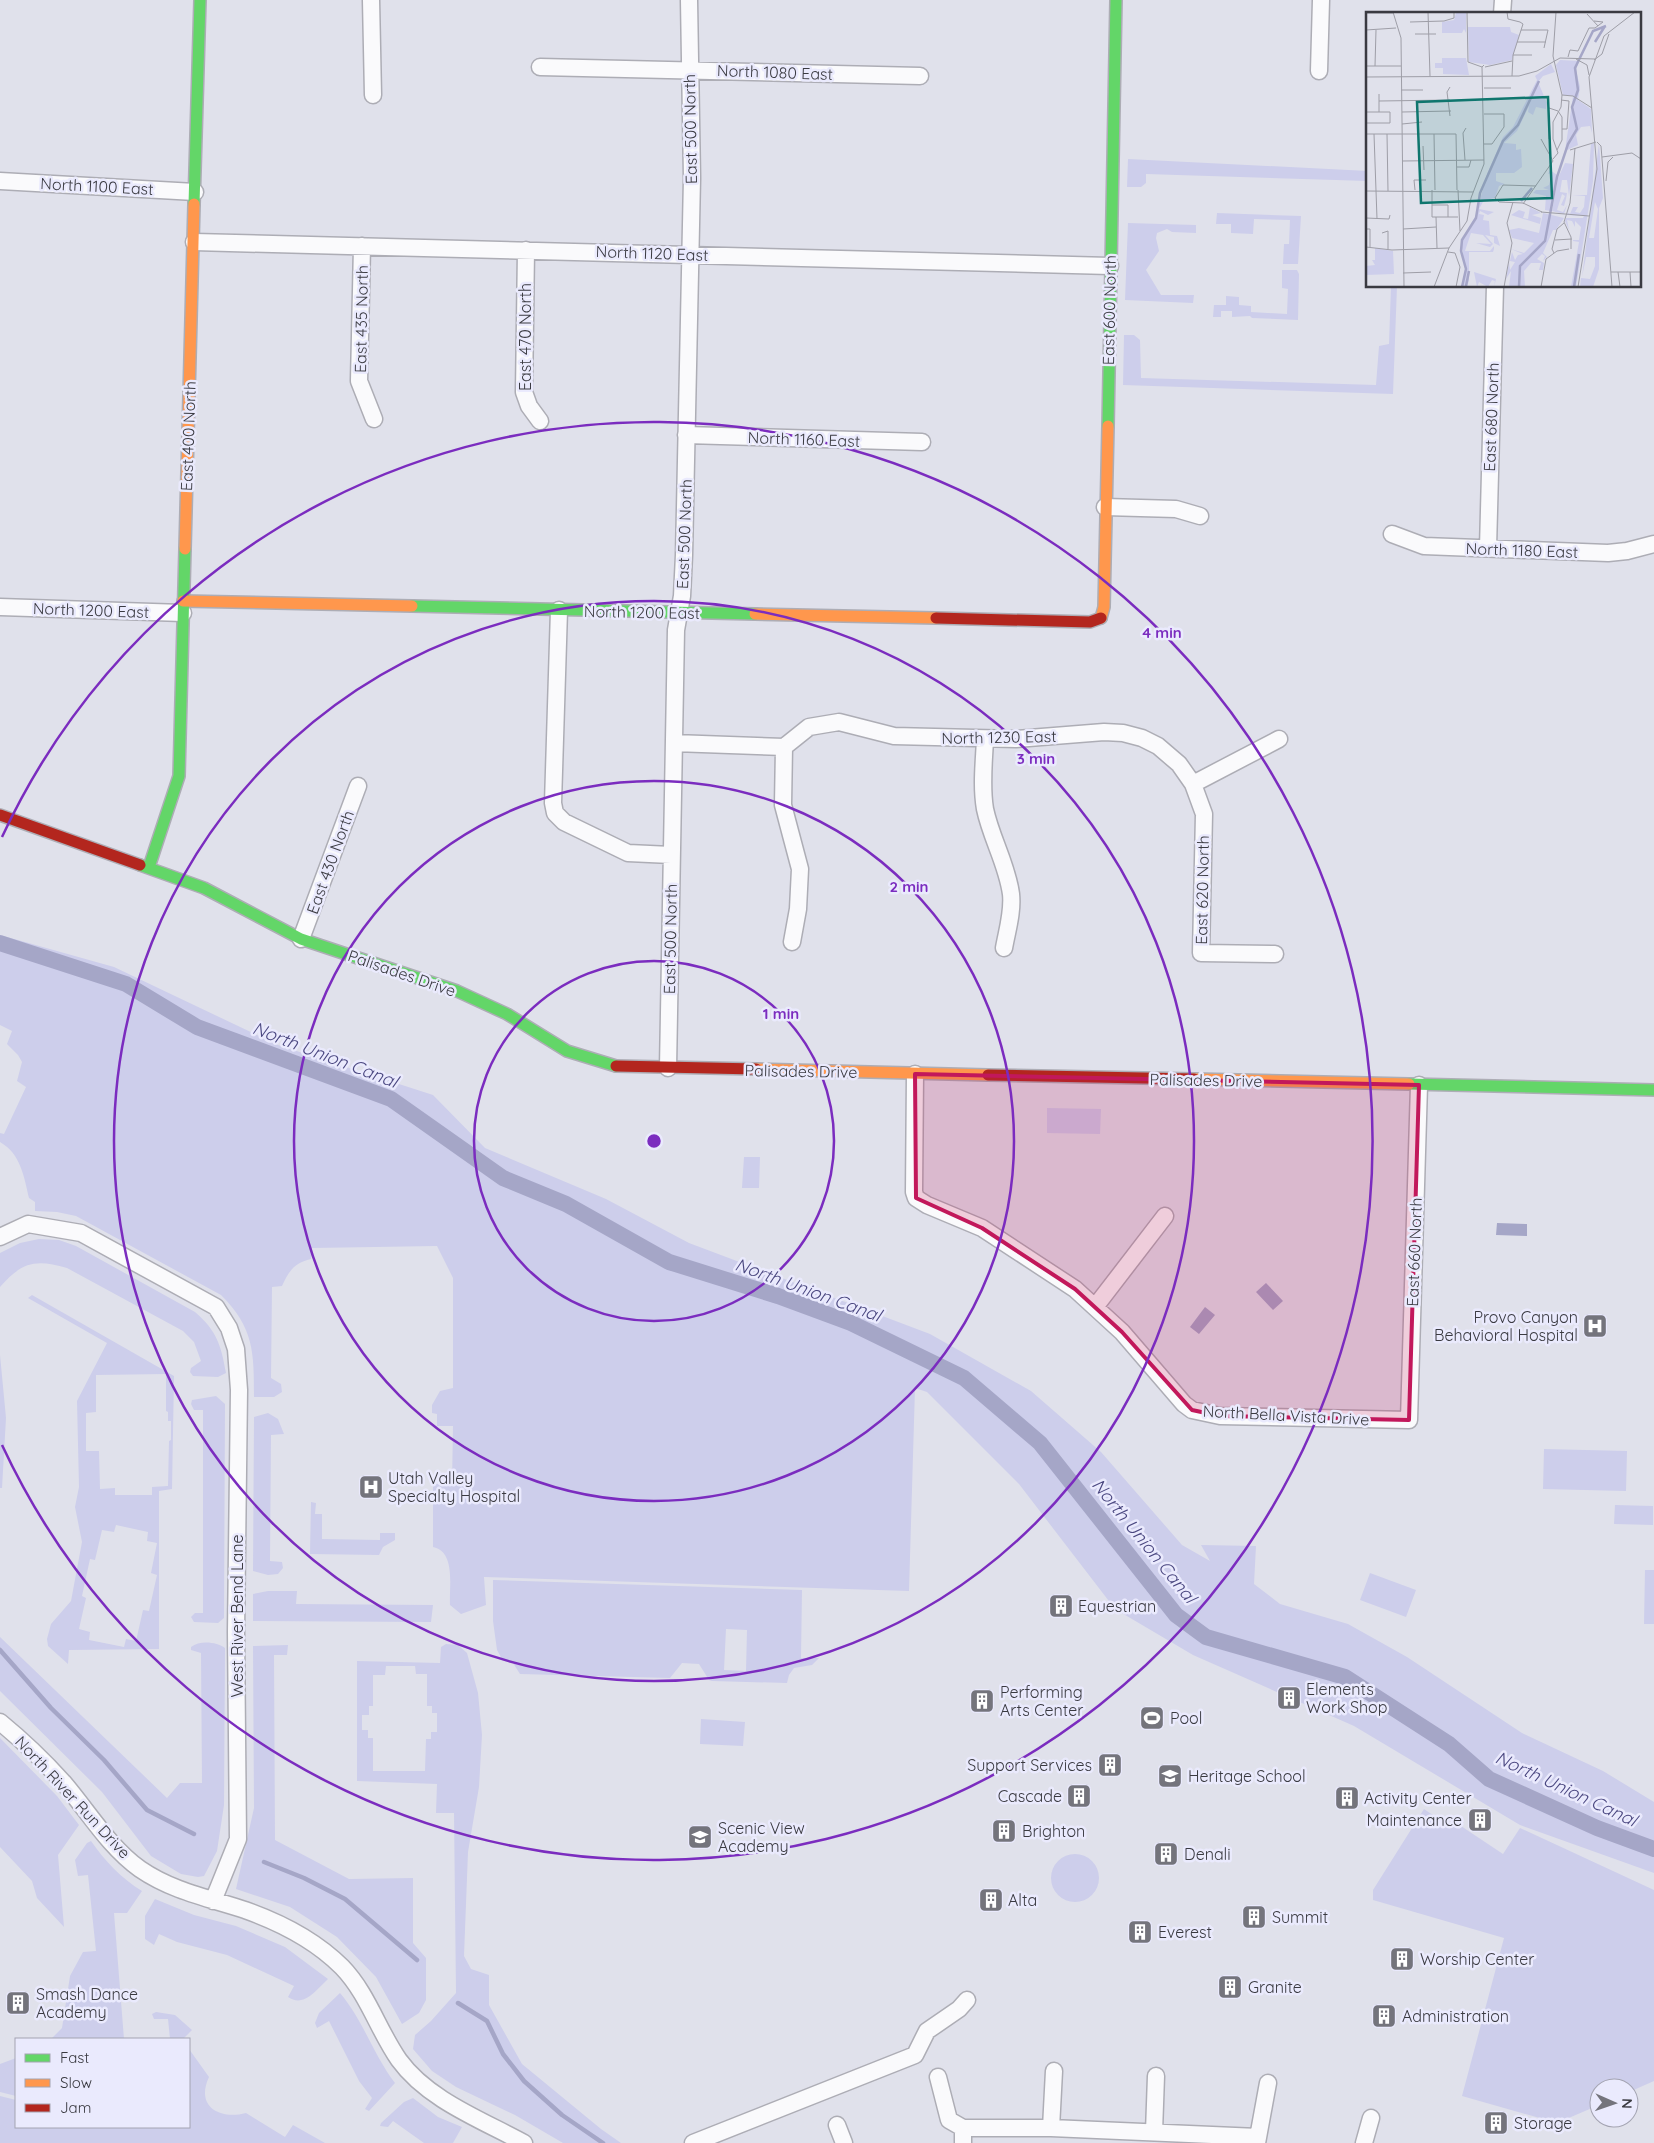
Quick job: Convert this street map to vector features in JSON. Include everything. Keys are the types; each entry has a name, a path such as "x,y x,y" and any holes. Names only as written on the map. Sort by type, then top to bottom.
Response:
{"street":[{"name":"East 400 North","path":"149,867 179,776 200,0"},
{"path":"371,0 373,95"},
{"name":"East 500 North","path":"668,1068 676,630 684,555 691,255 692,162 688,69 689,0"},
{"name":"East 600 North","path":"1100,619 1104,608 1116,0"},
{"path":"1319,71 1321,0"},
{"name":"North 1080 East","path":"540,67 688,69 920,76"},
{"name":"North 1100 East","path":"0,181 195,192"},
{"name":"North 1120 East","path":"194,242 1110,266"},
{"name":"East 435 North","path":"362,246 359,381 374,419"},
{"name":"East 470 North","path":"526,250 524,392 529,406 540,421"},
{"name":"East 680 North","path":"1488,548 1495,288"},
{"name":"North 1160 East","path":"686,435 922,442"},
{"path":"1105,507 1176,509 1200,516"},
{"name":"North 1180 East","path":"1392,534 1424,546 1608,553 1627,551 1654,544"},
{"name":"North 1200 East","path":"0,607 559,610 1090,622 1100,619"},
{"path":"559,610 553,803 555,813 564,822 628,853 671,854"},
{"name":"North 1230 East","path":"784,747 809,727 839,722 894,736 985,739 1052,737 1104,732 1126,733 1142,738 1170,756 1179,764 1193,784"},
{"path":"985,739 984,794 986,809 1011,895 1011,908 1004,948"},
{"path":"1193,784 1279,739"},
{"path":"674,743 784,747 783,805 800,869 798,909 792,942"},
{"name":"East 620 North","path":"1193,784 1204,814 1201,953 1275,954"},
{"name":"East 430 North","path":"301,939 358,786"},
{"name":"Palisades Drive","path":"0,815 149,867 228,900 301,939 457,991 508,1014 567,1051 616,1066 1654,1090"},
{"name":"North Bella Vista Drive","path":"915,1074 914,1192 916,1198 927,1205 967,1221 1010,1245 1055,1274 1096,1307 1122,1332 1184,1404 1192,1410 1220,1416 1409,1420"},
{"name":"East 660 North","path":"1409,1420 1419,1085"},
{"path":"1096,1307 1165,1216"},
{"name":"West River Bend Lane","path":"0,1237 28,1224 81,1233 216,1307 229,1328 236,1349 239,1390 236,1632 238,1839 213,1901"},
{"name":"North River Run Drive","path":"0,1722 62,1781 114,1845 139,1868 167,1886 246,1910 289,1929 334,1961 342,1967 364,1997 400,2060 420,2083 445,2101 524,2143"},
{"path":"693,2143 916,2055 927,2031 967,2000"},
{"path":"1051,2128 1054,2071"},
{"path":"1154,2132 1156,2076"},
{"path":"938,2077 949,2120 963,2136 1051,2128 1154,2132 1257,2140 1268,2083"},
{"path":"1364,2143 1371,2118"},
{"path":"837,2125 844,2143"}],"highlighted area":[{"path":"915,1074 1419,1085 1409,1420 1220,1416 1192,1410 1122,1332 1075,1289 982,1228 916,1198"}],"shaded area":[{"path":"1128,159 1366,171 1366,181 1146,174 1146,183 1141,187 1127,187"},
{"path":"1217,213 1301,216 1298,264 1283,264 1284,244 1289,244 1290,220 1254,219 1253,234 1231,233 1231,224 1216,224"},
{"path":"1128,223 1196,225 1196,233 1172,232 1167,229 1157,233 1156,238 1159,251 1146,270 1161,295 1194,295 1193,303 1125,300"},
{"path":"1282,270 1297,270 1299,274 1298,320 1252,318 1250,316 1232,317 1232,311 1221,311 1221,317 1213,317 1214,305 1226,305 1226,296 1239,297 1239,305 1251,306 1251,312 1287,314 1288,289 1282,288"},
{"path":"1391,288 1397,288 1393,394 1123,385 1124,335 1134,335 1140,340 1141,378 1376,385 1379,346 1389,344"},
{"path":"0,935 114,967 278,1045 433,1095 485,1148 606,1199 689,1243 930,1334 1031,1391 1101,1452 1182,1545 1210,1561 1201,1545 1256,1546 1254,1584 1280,1604 1348,1624 1407,1657 1522,1733 1603,1771 1654,1802 1654,1873 1520,1825 1354,1726 1193,1655 1115,1609 1019,1484 927,1392 915,1388 909,1591 484,1577 486,1605 461,1614 450,1605 450,1571 445,1555 433,1547 433,1484 452,1484 453,1426 437,1426 437,1414 432,1413 432,1405 440,1391 453,1388 453,1278 437,1246 312,1248 311,1259 296,1265 282,1286 272,1287 271,1378 281,1384 282,1392 274,1397 254,1397 250,1342 240,1319 221,1295 76,1216 57,1212 35,1211 35,1202 29,1198 17,1159 0,1142 0,1133 4,1134 26,1087 17,1081 22,1062 7,1044 12,1031 0,1025"},
{"path":"1047,1108 1101,1109 1100,1134 1047,1133"},
{"path":"744,1157 760,1157 759,1188 742,1188"},
{"path":"1497,1223 1527,1224 1527,1236 1496,1235"},
{"path":"39,1239 59,1240 76,1246 195,1312 217,1339 226,1373 218,1377 193,1376 190,1372 191,1368 201,1361 194,1342 183,1331 67,1268 38,1263 30,1265 15,1272 0,1287 0,1253 20,1243"},
{"path":"1266,1283 1283,1301 1273,1310 1256,1292"},
{"path":"32,1295 174,1376 172,1489 159,1491 159,1649 69,1650 68,1664 48,1646 47,1639 51,1624 71,1601 82,1542 75,1507 79,1487 77,1401 107,1343 28,1298","holes":["166,1374 166,1411 168,1412 168,1421 171,1421 168,1486 152,1487 152,1495 115,1495 115,1488 100,1489 99,1451 86,1451 86,1413 96,1412 96,1375","116,1525 148,1532 147,1541 157,1543 151,1573 157,1575 149,1611 143,1610 136,1641 126,1639 124,1647 89,1640 90,1632 79,1629 86,1598 82,1596 90,1559 95,1560 102,1530 114,1532"]},
{"path":"1205,1307 1215,1315 1199,1334 1190,1327"},
{"path":"0,1355 6,1418 2,1488 0,1488"},
{"path":"216,1396 225,1404 224,1618 218,1623 194,1622 191,1617 195,1613 203,1613 203,1410 194,1410 191,1404 192,1400"},
{"path":"268,1413 278,1419 284,1434 271,1435 270,1561 282,1562 283,1568 278,1574 268,1575 253,1571 254,1417"},
{"path":"1544,1449 1627,1451 1626,1491 1543,1489"},
{"path":"311,1502 316,1503 315,1514 322,1514 322,1539 380,1540 380,1533 395,1533 395,1540 383,1547 379,1555 310,1554"},
{"path":"1615,1505 1653,1506 1653,1525 1614,1524"},
{"path":"1645,1570 1654,1570 1654,1624 1644,1624"},
{"path":"1370,1573 1416,1590 1406,1617 1360,1600"},
{"path":"493,1580 802,1590 801,1658 819,1658 812,1665 794,1668 789,1675 787,1683 712,1681 709,1680 699,1664 682,1663 670,1678 520,1674 513,1663 502,1659 497,1650 493,1621","holes":["726,1629 747,1630 746,1671 724,1670"]},
{"path":"268,1591 297,1591 296,1604 433,1605 431,1622 253,1621 253,1594"},
{"path":"0,1637 167,1798 180,1783 202,1783 201,1653 191,1650 191,1647 199,1643 208,1643 218,1644 225,1648 224,1805 217,1851 204,1876 198,1877 181,1874 151,1856 102,1792 0,1691"},
{"path":"446,1644 458,1645 467,1653 478,1693 482,1735 479,1787 468,1852 464,1956 471,1969 489,1975 489,2005 522,2064 601,2129 621,2143 563,2143 515,2115 456,2087 432,2071 413,2049 415,2035 431,2021 456,1993 454,1813 436,1813 437,1784 357,1781 357,1661 440,1663 441,1647","holes":["386,1666 415,1666 416,1674 427,1674 427,1706 432,1706 432,1713 437,1713 437,1732 431,1732 431,1739 426,1739 425,1771 373,1771 373,1738 368,1738 368,1730 362,1730 362,1715 369,1715 369,1706 373,1706 373,1675 385,1675"]},
{"path":"288,1645 287,1655 274,1655 275,1840 349,1879 413,1878 413,1943 426,1958 426,2000 419,2013 402,2024 376,1977 337,1937 290,1907 236,1889 254,1808 253,1646"},
{"path":"701,1719 745,1722 743,1746 700,1744"},
{"path":"0,1738 57,1796 79,1825 58,1855 64,1927 37,1898 32,1881 0,1847"},
{"path":"1424,1809 1440,1820 1461,1826 1503,1854 1520,1828 1654,1890 1654,2081 1639,2088 1639,2078 1589,2078 1589,2109 1557,2123 1462,2096 1504,1938 1373,1900 1373,1890"},
{"path":"91,1841 114,1869 142,1891 127,1913 114,1913 124,2038 52,2038 62,2028 70,1976 83,1952 96,1951 88,1875 78,1876 75,1860 87,1843"},
{"path":"1070,1854 1080,1854 1089,1858 1095,1864 1098,1869 1098,1887 1089,1898 1080,1902 1070,1902 1061,1898 1055,1892 1051,1883 1051,1873 1055,1864 1061,1858"},
{"path":"155,1899 194,1915 236,1926 285,1947 328,1979 310,1996 305,1999 294,2000 288,1997 294,1986 227,1955 177,1942 159,1934 154,1945 145,1939 145,1916"},
{"path":"340,1993 355,2014 395,2083 369,2111 365,2109 372,2098 359,2081 329,2021 317,2028 315,2023 319,2013"},
{"path":"156,2012 175,2015 192,2030 184,2038 170,2038 168,2019 154,2019 152,2014"},
{"path":"190,2050 209,2077 205,2096 212,2109 227,2115 246,2113 285,2137 293,2125 325,2143 0,2143 0,2096 15,2100 15,2128 190,2128"},
{"path":"15,2058 15,2096 0,2092 0,2064"},
{"path":"413,2098 438,2117 462,2127 453,2143 424,2143 393,2121 388,2127 380,2126 404,2102"}],"waterway":[{"name":"North Union Canal","path":"0,943 126,984 197,1027 391,1099 503,1178 566,1204 669,1262 778,1296 851,1323 964,1378 1040,1443 1176,1615 1206,1637 1345,1677 1449,1744 1489,1779 1597,1828 1654,1849"},
{"path":"0,1650 51,1708 104,1760 147,1810 194,1834"},
{"path":"264,1862 304,1878 345,1899 417,1960"},
{"path":"458,2003 487,2021 503,2054 524,2081 562,2115 603,2143"}],"traffic: fast":[{"path":"194,204 200,0"},
{"path":"1108,426 1116,0"},
{"path":"149,867 179,776 185,549"},
{"path":"412,606 755,614"},
{"path":"140,865 204,888 301,939 457,991 507,1014 567,1051 616,1066"},
{"path":"1409,1084 1654,1090"}],"traffic: slow":[{"path":"185,549 194,204"},
{"path":"1101,618 1104,607 1108,426"},
{"path":"183,601 412,606"},
{"path":"755,614 936,618"},
{"path":"756,1069 988,1075"},
{"path":"1194,1079 1409,1084"}],"traffic: jam":[{"path":"936,618 1090,622 1101,618"},
{"path":"0,815 140,865"},
{"path":"616,1066 756,1069"},
{"path":"988,1075 1194,1079"}],"place":[{"name":"Provo Canyon Behavioral Hospital","path":"1595,1326"},
{"name":"Utah Valley Specialty Hospital","path":"371,1487"},
{"name":"Equestrian","path":"1061,1606"},
{"name":"Elements Work Shop","path":"1289,1698"},
{"name":"Performing Arts Center","path":"982,1701"},
{"name":"Pool","path":"1152,1718"},
{"name":"Support Services","path":"1110,1765"},
{"name":"Heritage School","path":"1170,1776"},
{"name":"Cascade","path":"1079,1796"},
{"name":"Activity Center","path":"1347,1798"},
{"name":"Maintenance","path":"1480,1820"},
{"name":"Brighton","path":"1004,1831"},
{"name":"Scenic View Academy","path":"700,1837"},
{"name":"Denali","path":"1166,1854"},
{"name":"Alta","path":"991,1900"},
{"name":"Summit","path":"1254,1917"},
{"name":"Everest","path":"1140,1932"},
{"name":"Worship Center","path":"1402,1959"},
{"name":"Granite","path":"1230,1987"},
{"name":"Smash Dance Academy","path":"18,2003"},
{"name":"Administration","path":"1384,2016"},
{"name":"Storage","path":"1496,2123"}]}
